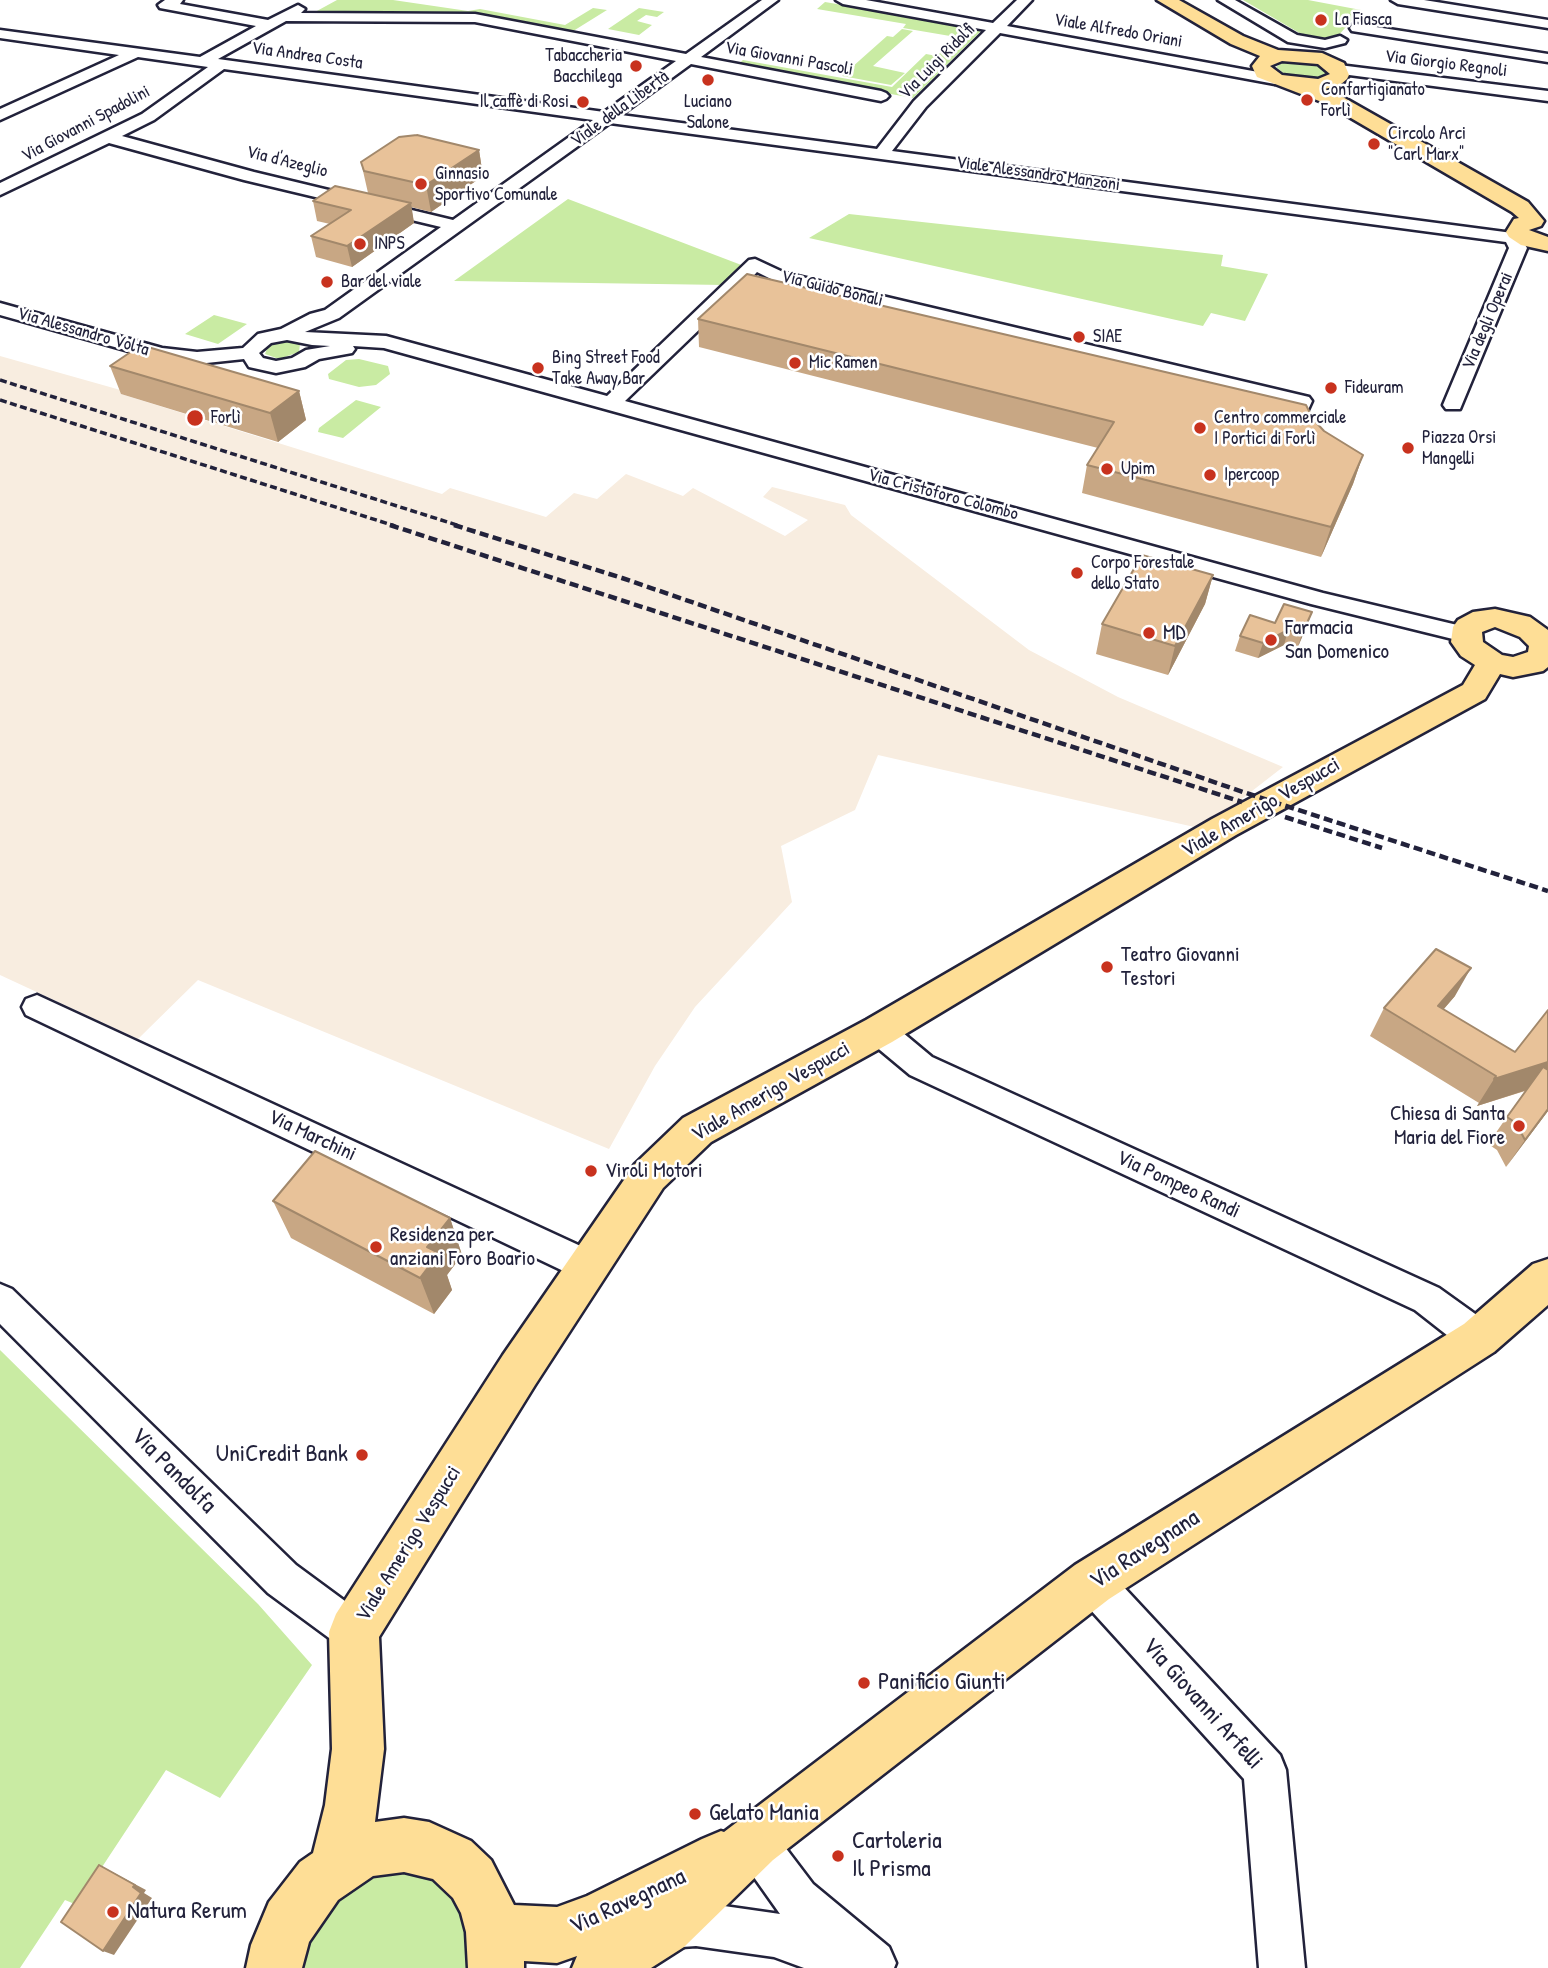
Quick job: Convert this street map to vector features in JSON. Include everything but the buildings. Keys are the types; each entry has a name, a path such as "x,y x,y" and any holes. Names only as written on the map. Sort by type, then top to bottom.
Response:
{"main road":[{"path":"1166,0 1237,40 1266,62 1323,50 1342,74"},
{"path":"1266,62 1264,73 1334,100 1520,207 1530,217 1533,232"},
{"path":"1295,84 1342,74"},
{"path":"1342,74 1334,91 1528,205 1533,232"},
{"path":"1495,618 1508,620 1543,640 1539,661 1523,666 1492,662 1472,649 1465,634 1474,622 1495,618"},
{"name":"Viale Amerigo Vespucci","path":"337,1866 352,1805 358,1749 354,1632 588,1266 649,1176 696,1130 878,1031 1224,827 1474,692 1492,662"},
{"name":"Via Ravegnana","path":"600,1968 664,1927 754,1841 1092,1583 1479,1338 1548,1278"},
{"name":"Via Ravegnana","path":"495,1950 557,1935 598,1920 754,1841"},
{"path":"274,1968 279,1945 296,1911 319,1881 337,1866 379,1847 404,1844 429,1849 452,1860 472,1879 486,1903 495,1950"}],"street":[{"name":"Via Giovanni Pascoli","path":"176,0 166,5 275,21 475,18 881,96"},
{"path":"202,62 313,0"},
{"name":"Viale della Libertà","path":"249,353 265,338 287,334 317,318 332,314 771,0"},
{"name":"Viale Alfredo Oriani","path":"843,0 1275,79"},
{"name":"Via Luigi Ridolfi","path":"881,154 920,104 1025,0"},
{"path":"1225,0 1306,48 1323,50 1337,61 1376,78"},
{"path":"1398,0 1548,24"},
{"path":"1323,50 1361,23 1548,58"},
{"name":"Via Andrea Costa","path":"0,34 609,117"},
{"path":"1293,39 1325,44 1323,50"},
{"path":"1,115 20,119 75,93 59,89 135,52"},
{"name":"Viale Alfredo Oriani","path":"1222,68 1241,69 1266,62"},
{"name":"Via Giovanni Spadolini","path":"0,190 148,117 222,64"},
{"name":"Via Giorgio Regnoli","path":"1342,74 1518,99 1548,96"},
{"name":"Viale Alessandro Manzoni","path":"609,117 1467,231 1533,232"},
{"name":"Via d'Azeglio","path":"107,137 250,176 457,226"},
{"name":"Via degli Operai","path":"1453,405 1518,248 1533,232"},
{"name":"Via Guido Bonali","path":"755,264 779,277 1302,401 1292,423 730,289 755,264"},
{"path":"611,403 730,289"},
{"name":"Via Alessandro Volta","path":"0,309 161,354 197,358 249,353"},
{"path":"332,314 335,326 339,328 422,354"},
{"name":"Viale della Libertà","path":"312,347 332,314"},
{"path":"940,340 952,319"},
{"path":"287,334 312,347 422,354"},
{"path":"249,353 256,363 276,367 298,363 312,347 386,342"},
{"name":"Via Cristoforo Colombo","path":"422,354 611,403 1319,599 1465,634"},
{"path":"1140,388 1152,367"},
{"name":"Via Marchini","path":"37,1007 588,1266"},
{"name":"Via Pompeo Randi","path":"878,1031 921,1066 1427,1299 1479,1338"},
{"name":"Via Pandolfa","path":"0,1300 282,1579 354,1632"},
{"name":"Via Giovanni Arfelli","path":"1092,1583 1265,1770 1282,1968"},
{"path":"754,1841 797,1900 878,1968"},
{"path":"664,1927 696,1924 774,1934 865,1968"}],"shaded area":[{"path":"0,356 124,391 121,394 442,494 450,488 546,517 574,493 597,499 626,474 683,496 693,488 785,536 808,520 763,497 772,487 845,505 851,515 1029,650 1118,697 1283,767 1203,829 878,755 855,810 781,846 792,902 695,1007 655,1066 609,1149 198,980 138,1039 0,975"}],"green space":[{"path":"337,0 393,0 468,11 480,9 565,25 593,8 607,10 570,33 477,15 315,12"},
{"path":"1243,0 1308,0 1361,10 1337,37 1320,40 1308,38"},
{"path":"825,2 983,29 913,98 736,66 743,60 892,87 926,54 937,56 956,37 903,28 906,24 817,9"},
{"path":"639,8 664,12 657,17 646,15 637,21 652,25 639,35 608,29"},
{"path":"902,29 913,31 873,66 905,73 891,85 842,76 887,36 893,37"},
{"path":"1286,60 1316,62 1330,73 1317,79 1287,76 1276,67"},
{"path":"568,199 744,266 725,285 454,281"},
{"path":"849,214 1223,255 1221,266 1268,274 1245,321 1211,313 1203,326 809,238"},
{"path":"214,315 247,324 218,344 185,334"},
{"path":"287,340 300,344 299,352 279,359 265,354 269,344"},
{"path":"359,359 388,366 390,374 376,385 359,387 329,379 328,374 346,360"},
{"path":"356,400 381,407 343,438 318,432 319,428"},
{"path":"0,1350 258,1604 312,1665 220,1798 166,1770 77,1905 65,1900 20,1968 0,1968"},
{"path":"395,1870 418,1873 438,1883 454,1899 465,1921 469,1968 302,1968 313,1931 328,1907 348,1888 371,1875"}],"railway":[{"path":"0,380 460,526"},
{"path":"0,400 395,526"},
{"path":"390,525 1242,802"},
{"path":"454,525 622,578 1243,792 1548,891"},
{"path":"1285,817 1382,848"}],"place":[{"name":"La Fiasca","path":"1321,20"},
{"name":"Tabaccheria Bacchilega","path":"636,66"},
{"name":"Luciano Salone","path":"708,80"},
{"name":"Confartigianato Forlì","path":"1307,100"},
{"name":"Il caffè di Rosi","path":"583,102"},
{"name":"Circolo Arci \"Carl Marx\"","path":"1374,144"},
{"name":"Ginnasio Sportivo Comunale","path":"421,184"},
{"name":"INPS","path":"360,244"},
{"name":"Bar del viale","path":"327,282"},
{"name":"SIAE","path":"1079,337"},
{"name":"Mic Ramen","path":"795,363"},
{"name":"Bing Street Food Take Away Bar","path":"538,368"},
{"name":"Fideuram","path":"1331,388"},
{"name":"Forlì","path":"195,418"},
{"name":"Centro commerciale I Portici di Forlì","path":"1200,428"},
{"name":"Piazza Orsi Mangelli","path":"1408,448"},
{"name":"Upim","path":"1107,469"},
{"name":"Ipercoop","path":"1210,475"},
{"name":"Corpo Forestale dello Stato","path":"1077,573"},
{"name":"MD","path":"1149,633"},
{"name":"Farmacia San Domenico","path":"1271,640"},
{"name":"Teatro Giovanni Testori","path":"1107,967"},
{"name":"Chiesa di Santa Maria del Fiore","path":"1519,1126"},
{"name":"Viroli Motori","path":"591,1171"},
{"name":"Residenza per anziani Foro Boario","path":"376,1247"},
{"name":"UniCredit Bank","path":"362,1455"},
{"name":"Panificio Giunti","path":"864,1683"},
{"name":"Gelato Mania","path":"695,1814"},
{"name":"Cartoleria Il Prisma","path":"838,1856"},
{"name":"Natura Rerum","path":"113,1912"}]}
